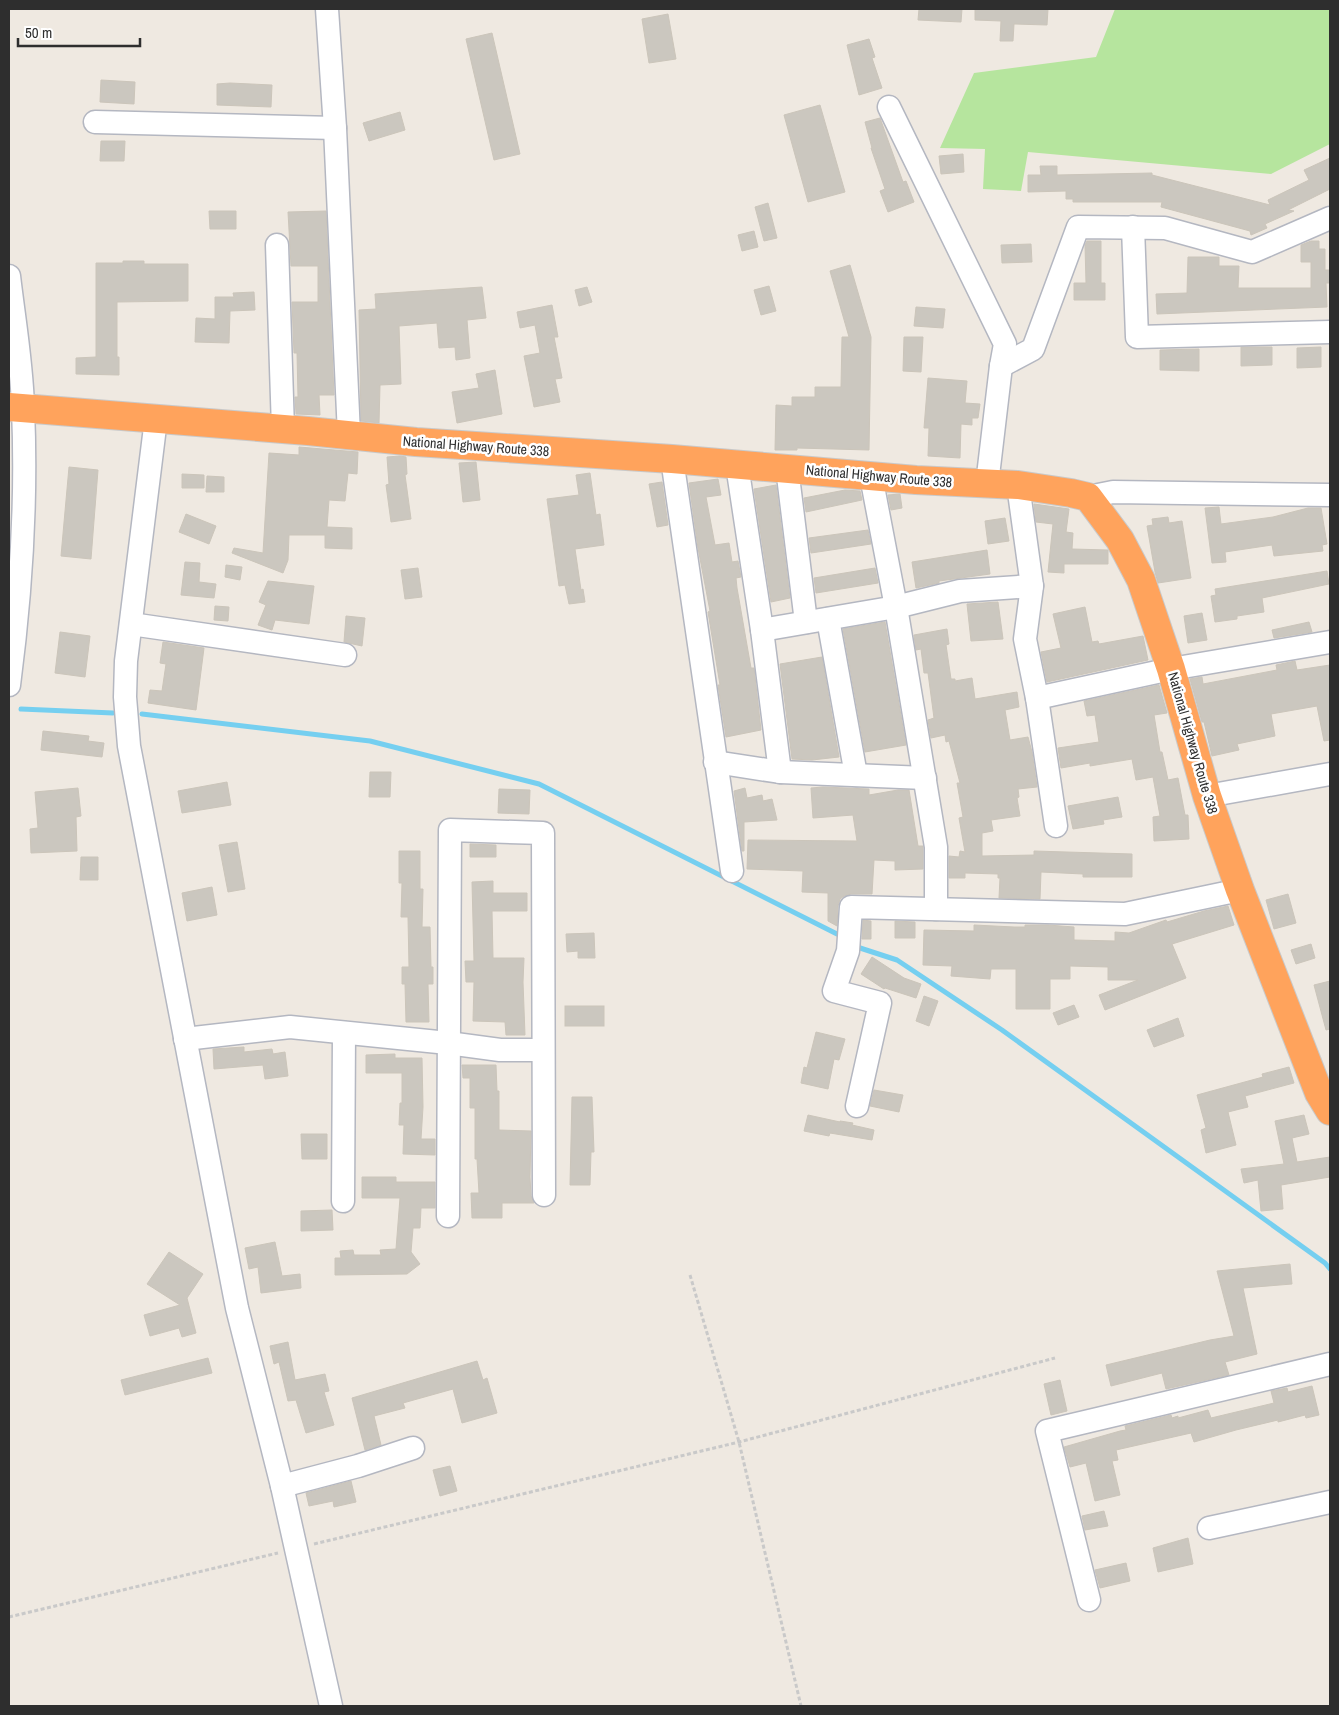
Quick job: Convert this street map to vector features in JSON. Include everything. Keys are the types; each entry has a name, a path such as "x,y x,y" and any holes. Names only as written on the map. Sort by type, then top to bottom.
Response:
{"highway":[{"name":"National Highway Route 338","path":"14,407 349,436 787,468 871,476 1018,485 1071,492 1088,497 1120,540 1141,580 1171,669 1207,796 1240,890 1327,1098"}],"street":[{"path":"327,9 335,128 349,436"},
{"path":"889,107 1005,344 1000,366 987,484"},
{"path":"95,122 335,128"},
{"path":"1000,366 1033,349 1078,227 1165,228 1252,252 1330,220"},
{"path":"1133,228 1137,338 1330,332"},
{"path":"278,246 283,429"},
{"path":"9,276 14,407 23,538 16,629 9,686"},
{"path":"156,418 126,662 124,697 129,746 237,1308 282,1486 331,1706"},
{"path":"672,460 732,871"},
{"path":"737,465 762,630 780,772"},
{"path":"787,468 806,622"},
{"path":"871,476 896,607 936,846 936,909"},
{"path":"1018,485 1032,586 1025,639 1056,826"},
{"path":"1088,497 1113,492 1330,495"},
{"path":"762,630 896,607 960,591 1032,586"},
{"path":"828,619 856,775"},
{"path":"131,624 345,655"},
{"path":"1036,698 1171,669 1330,642"},
{"path":"715,762 780,772 925,778"},
{"path":"1207,796 1330,774"},
{"path":"448,1216 450,830 543,833 544,1195"},
{"path":"857,1106 880,1003 834,991 848,950 851,907 1125,914 1240,890"},
{"path":"186,1039 290,1027 500,1050 543,1050"},
{"path":"343,1201 344,1033"},
{"path":"1089,1600 1047,1431 1330,1364"},
{"path":"282,1486 358,1466 413,1448"},
{"path":"1209,1528 1330,1502"}],"path":[{"path":"690,1275 740,1442 801,1706"},
{"path":"9,1618 740,1442 1055,1358"}],"green space":[{"path":"1115,9 1330,9 1330,144 1271,174 1028,152 1021,191 983,189 985,149 940,148 974,73 1096,57"}],"building":[{"path":"919,9 962,9 961,22 918,20"},
{"path":"975,9 1048,9 1047,25 1014,24 1013,41 1000,41 1001,21 975,20"},
{"path":"668,14 676,59 649,63 642,19"},
{"path":"492,33 520,154 494,160 466,39"},
{"path":"869,39 875,57 872,58 882,88 859,95 847,45"},
{"path":"101,80 135,82 134,104 100,102"},
{"path":"217,84 272,85 271,107 217,105"},
{"path":"820,105 845,192 808,202 784,115"},
{"path":"400,112 405,130 369,141 363,123"},
{"path":"880,118 903,182 906,181 914,202 888,212 880,191 885,189 871,148 865,122"},
{"path":"101,141 125,141 124,161 100,161"},
{"path":"963,154 964,172 941,174 939,156"},
{"path":"1330,158 1330,189 1288,210 1294,211 1265,224 1267,228 1251,235 1250,231 1161,207 1162,202 1073,202 1073,199 1066,199 1066,191 1028,192 1028,175 1041,175 1040,166 1057,166 1057,175 1152,173 1152,175 1270,205 1268,200 1309,180 1304,170"},
{"path":"768,203 777,238 764,241 755,207"},
{"path":"209,211 236,211 236,229 210,229"},
{"path":"326,211 334,395 319,395 320,415 296,414 295,397 298,397 297,353 294,353 292,302 318,302 318,266 291,266 288,212"},
{"path":"754,231 758,247 742,251 738,235"},
{"path":"1087,241 1101,241 1101,283 1105,283 1105,300 1074,300 1074,283 1086,283 1085,245"},
{"path":"1311,241 1319,241 1319,249 1325,249 1325,270 1330,270 1330,283 1326,283 1327,307 1157,314 1156,294 1187,293 1188,257 1219,257 1219,266 1239,266 1238,288 1311,288 1311,262 1301,262 1301,245"},
{"path":"1031,244 1032,262 1002,263 1001,245"},
{"path":"123,261 144,261 144,264 188,264 188,301 117,302 117,357 119,357 119,375 76,374 76,358 96,357 96,263 123,263"},
{"path":"850,265 871,337 869,450 797,448 797,450 775,450 776,405 792,406 792,397 815,397 815,387 841,387 842,337 849,337 830,271"},
{"path":"769,286 776,311 761,315 754,290"},
{"path":"482,287 486,318 467,320 470,358 456,360 455,347 439,348 437,323 399,326 401,384 380,385 379,423 361,421 359,310 376,309 375,294"},
{"path":"587,287 592,302 579,306 575,290"},
{"path":"254,292 255,310 230,311 229,343 195,342 196,318 215,319 215,297 234,297 233,293"},
{"path":"552,305 558,337 554,337 562,378 555,379 560,402 534,407 524,356 540,353 535,325 520,328 517,312"},
{"path":"916,307 945,309 943,328 914,326"},
{"path":"904,337 923,337 921,372 903,371"},
{"path":"1241,347 1272,347 1272,365 1241,366"},
{"path":"1321,347 1321,367 1297,368 1297,348"},
{"path":"1199,349 1199,371 1160,370 1160,350"},
{"path":"495,370 502,414 457,423 452,392 479,388 476,374"},
{"path":"928,378 967,381 965,403 980,404 978,418 972,418 972,425 961,424 960,458 928,456 929,428 924,428"},
{"path":"299,447 358,452 357,474 348,473 345,501 329,500 327,527 352,528 352,549 325,548 325,535 289,535 288,560 283,573 232,553 234,548 263,553 269,453 299,455"},
{"path":"387,457 406,457 407,474 405,475 411,519 391,522 386,485 389,484"},
{"path":"476,462 480,500 463,502 459,463"},
{"path":"69,467 98,470 91,559 61,556"},
{"path":"590,473 596,515 600,514 604,545 575,549 581,590 583,589 585,602 569,604 565,585 559,586 547,499 579,495 576,475"},
{"path":"182,474 204,475 204,488 182,488"},
{"path":"207,476 224,477 224,492 206,492"},
{"path":"718,479 721,495 706,497 715,545 729,543 732,562 738,561 741,577 736,578 737,588 751,668 754,668 761,730 726,737 708,612 710,611 698,548 689,483"},
{"path":"662,482 668,525 657,527 649,484"},
{"path":"776,485 790,598 771,602 754,489"},
{"path":"845,490 860,491 862,500 806,512 804,498"},
{"path":"900,494 902,508 891,510 888,495"},
{"path":"1034,504 1069,509 1066,532 1073,533 1072,549 1108,550 1108,564 1064,564 1064,573 1048,572 1053,524 1036,522"},
{"path":"1219,507 1221,524 1273,517 1308,508 1321,508 1327,544 1322,545 1323,551 1274,556 1272,545 1225,552 1226,562 1212,563 1205,508"},
{"path":"186,514 216,526 209,544 179,532"},
{"path":"1168,517 1169,523 1182,521 1191,578 1158,583 1147,526 1153,525 1152,519"},
{"path":"1005,518 1009,541 988,544 985,521"},
{"path":"868,530 871,544 811,553 809,538"},
{"path":"987,550 990,574 939,581 939,583 916,588 912,562"},
{"path":"185,562 200,563 199,582 216,584 214,598 181,595"},
{"path":"226,565 242,567 240,580 225,577"},
{"path":"418,568 422,597 405,599 401,570"},
{"path":"875,568 878,583 816,593 814,578"},
{"path":"1327,571 1329,584 1262,598 1264,612 1215,622 1211,596 1216,595 1215,589"},
{"path":"268,581 314,586 309,624 275,620 272,630 258,625 266,605 259,602"},
{"path":"998,602 1003,639 971,641 967,604"},
{"path":"215,606 229,607 228,621 214,620"},
{"path":"1085,607 1092,642 1098,641 1099,644 1143,636 1148,660 1047,682 1041,652 1061,648 1053,614"},
{"path":"1202,613 1207,640 1188,643 1184,616"},
{"path":"346,616 365,618 362,646 344,642"},
{"path":"885,622 906,745 865,752 843,629"},
{"path":"1309,622 1312,632 1274,638 1272,630"},
{"path":"947,629 949,644 946,645 951,679 955,679 955,681 972,678 975,699 1017,692 1019,707 1005,710 1010,740 1028,737 1032,752 1037,787 1018,789 1019,797 1017,798 1020,816 991,820 993,831 982,833 982,856 1034,855 1034,851 1132,854 1132,877 1083,877 1083,874 1041,872 1040,899 999,898 1000,878 998,878 998,874 965,873 965,878 949,878 949,856 959,857 960,851 965,852 959,818 963,817 957,783 960,783 949,741 946,742 945,735 931,738 928,720 934,718 928,673 924,673 921,649 916,650 914,635"},
{"path":"60,632 90,636 85,677 55,673"},
{"path":"163,642 204,648 196,710 148,703 150,690 162,691 166,664 160,663"},
{"path":"822,657 839,757 812,760 792,759 780,664"},
{"path":"1295,661 1297,670 1330,665 1330,740 1324,741 1317,706 1271,714 1275,736 1237,744 1239,750 1212,756 1204,722 1202,722 1190,679 1202,677 1203,684 1277,670 1276,665"},
{"path":"1159,685 1167,713 1154,715 1160,752 1162,752 1168,780 1178,778 1185,815 1188,815 1189,839 1154,841 1153,817 1160,816 1153,777 1136,780 1132,759 1090,766 1090,763 1061,768 1058,748 1099,742 1095,715 1087,716 1084,701"},
{"path":"43,731 89,736 88,741 104,743 102,757 41,750"},
{"path":"370,772 391,772 390,797 369,797"},
{"path":"227,782 231,805 182,813 178,791"},
{"path":"78,788 81,816 76,817 77,851 31,853 30,829 38,828 35,792"},
{"path":"745,788 747,798 762,795 763,801 772,799 777,820 744,822 744,851 742,851 734,791"},
{"path":"811,788 869,789 869,795 909,790 918,846 923,846 923,869 895,870 895,861 874,860 872,894 851,894 840,899 837,926 828,921 828,893 802,892 803,871 747,869 748,840 857,841 853,815 813,818"},
{"path":"499,789 530,790 529,814 498,813"},
{"path":"1118,797 1122,817 1103,820 1104,824 1073,829 1068,806"},
{"path":"237,842 245,889 228,892 219,845"},
{"path":"470,844 496,845 496,857 470,857"},
{"path":"399,851 420,851 420,889 423,889 422,927 430,927 431,967 433,967 433,984 428,984 429,1022 406,1022 405,984 402,984 402,967 409,967 408,917 401,917 402,883 399,883"},
{"path":"81,857 98,857 98,880 80,880"},
{"path":"493,881 493,893 527,893 527,911 492,911 493,958 524,958 525,1035 506,1035 505,1022 473,1021 474,982 466,982 465,961 474,961 472,882"},
{"path":"212,887 217,915 187,921 182,893"},
{"path":"1288,894 1296,923 1274,929 1266,900"},
{"path":"1228,906 1234,925 1172,944 1186,978 1105,1010 1099,995 1138,980 1108,980 1108,967 1070,966 1070,979 1050,979 1050,1009 1016,1009 1016,969 991,969 990,979 951,976 952,966 923,965 924,930 974,931 974,925 1025,927 1025,925 1048,925 1074,927 1074,940 1115,941 1115,932 1129,933 1166,920 1167,922"},
{"path":"863,920 871,921 871,939 862,939"},
{"path":"895,921 915,922 915,938 895,938"},
{"path":"594,933 595,958 578,958 578,951 567,952 566,934"},
{"path":"1311,944 1315,958 1296,964 1291,950"},
{"path":"872,957 904,978 921,984 916,998 884,989 861,974"},
{"path":"1330,981 1330,1029 1326,1030 1314,985"},
{"path":"924,996 938,1001 929,1026 916,1021"},
{"path":"1074,1005 1079,1017 1058,1025 1053,1013"},
{"path":"565,1006 604,1006 604,1026 565,1026"},
{"path":"1178,1018 1184,1036 1154,1047 1147,1030"},
{"path":"816,1032 845,1039 839,1060 834,1059 828,1089 801,1083 804,1067 807,1068"},
{"path":"244,1047 244,1052 272,1049 273,1054 285,1052 288,1076 265,1079 263,1065 214,1069 213,1049"},
{"path":"395,1054 395,1058 422,1058 423,1107 421,1139 435,1139 435,1155 403,1154 404,1125 399,1125 400,1103 402,1103 402,1073 366,1073 366,1055"},
{"path":"462,1065 496,1065 497,1091 499,1091 499,1130 531,1131 530,1177 531,1196 534,1203 502,1203 502,1218 472,1218 471,1193 479,1193 477,1159 475,1159 475,1108 470,1108 470,1078 463,1078"},
{"path":"1289,1067 1294,1083 1245,1096 1248,1107 1228,1112 1236,1145 1206,1153 1201,1130 1206,1128 1197,1095 1263,1077 1262,1074"},
{"path":"874,1090 903,1095 899,1112 870,1106"},
{"path":"572,1097 592,1097 594,1152 591,1152 590,1185 570,1185"},
{"path":"808,1115 853,1123 852,1125 874,1130 872,1140 830,1133 829,1136 804,1131"},
{"path":"1304,1115 1309,1134 1292,1138 1297,1162 1330,1157 1330,1177 1281,1185 1283,1209 1261,1211 1258,1180 1244,1183 1241,1169 1284,1164 1275,1121"},
{"path":"301,1134 327,1134 327,1159 302,1159"},
{"path":"362,1177 396,1177 396,1182 435,1182 435,1208 421,1208 420,1228 413,1228 411,1252 420,1264 407,1274 335,1275 335,1258 341,1258 340,1251 353,1250 354,1255 381,1255 380,1250 396,1249 400,1198 362,1198"},
{"path":"332,1210 333,1230 301,1231 301,1211"},
{"path":"275,1242 282,1276 300,1274 301,1288 261,1293 258,1267 249,1269 245,1248"},
{"path":"169,1252 203,1274 187,1298 196,1333 182,1337 179,1328 150,1336 144,1315 180,1305 147,1284"},
{"path":"1290,1264 1292,1284 1243,1288 1257,1354 1225,1362 1229,1375 1166,1389 1162,1373 1111,1386 1106,1365 1234,1336 1217,1271"},
{"path":"288,1342 295,1380 325,1374 329,1391 324,1392 334,1425 306,1433 296,1400 288,1401 279,1362 274,1364 270,1346"},
{"path":"208,1358 212,1373 125,1395 121,1380"},
{"path":"477,1361 483,1380 487,1378 497,1413 462,1423 453,1389 403,1403 405,1408 374,1416 381,1445 365,1450 352,1398"},
{"path":"1060,1380 1067,1411 1051,1415 1044,1384"},
{"path":"1312,1386 1319,1415 1306,1418 1305,1415 1278,1422 1278,1420 1194,1442 1191,1433 1116,1450 1118,1460 1112,1461 1120,1495 1095,1501 1086,1463 1070,1467 1064,1447 1126,1430 1125,1426 1171,1415 1172,1418 1178,1416 1178,1418 1208,1410 1211,1418 1274,1403 1271,1391 1287,1388 1288,1392"},
{"path":"450,1466 457,1491 440,1496 433,1470"},
{"path":"351,1481 356,1502 334,1507 333,1501 309,1506 306,1493"},
{"path":"1104,1511 1108,1526 1085,1530 1082,1516"},
{"path":"1188,1538 1193,1564 1158,1572 1153,1548"},
{"path":"1126,1563 1130,1581 1100,1588 1095,1570"}],"waterway":[{"path":"21,709 113,713"},
{"path":"142,714 370,741 539,784 837,934"},
{"path":"857,947 897,960 1002,1030 1325,1263 1330,1269"}]}
